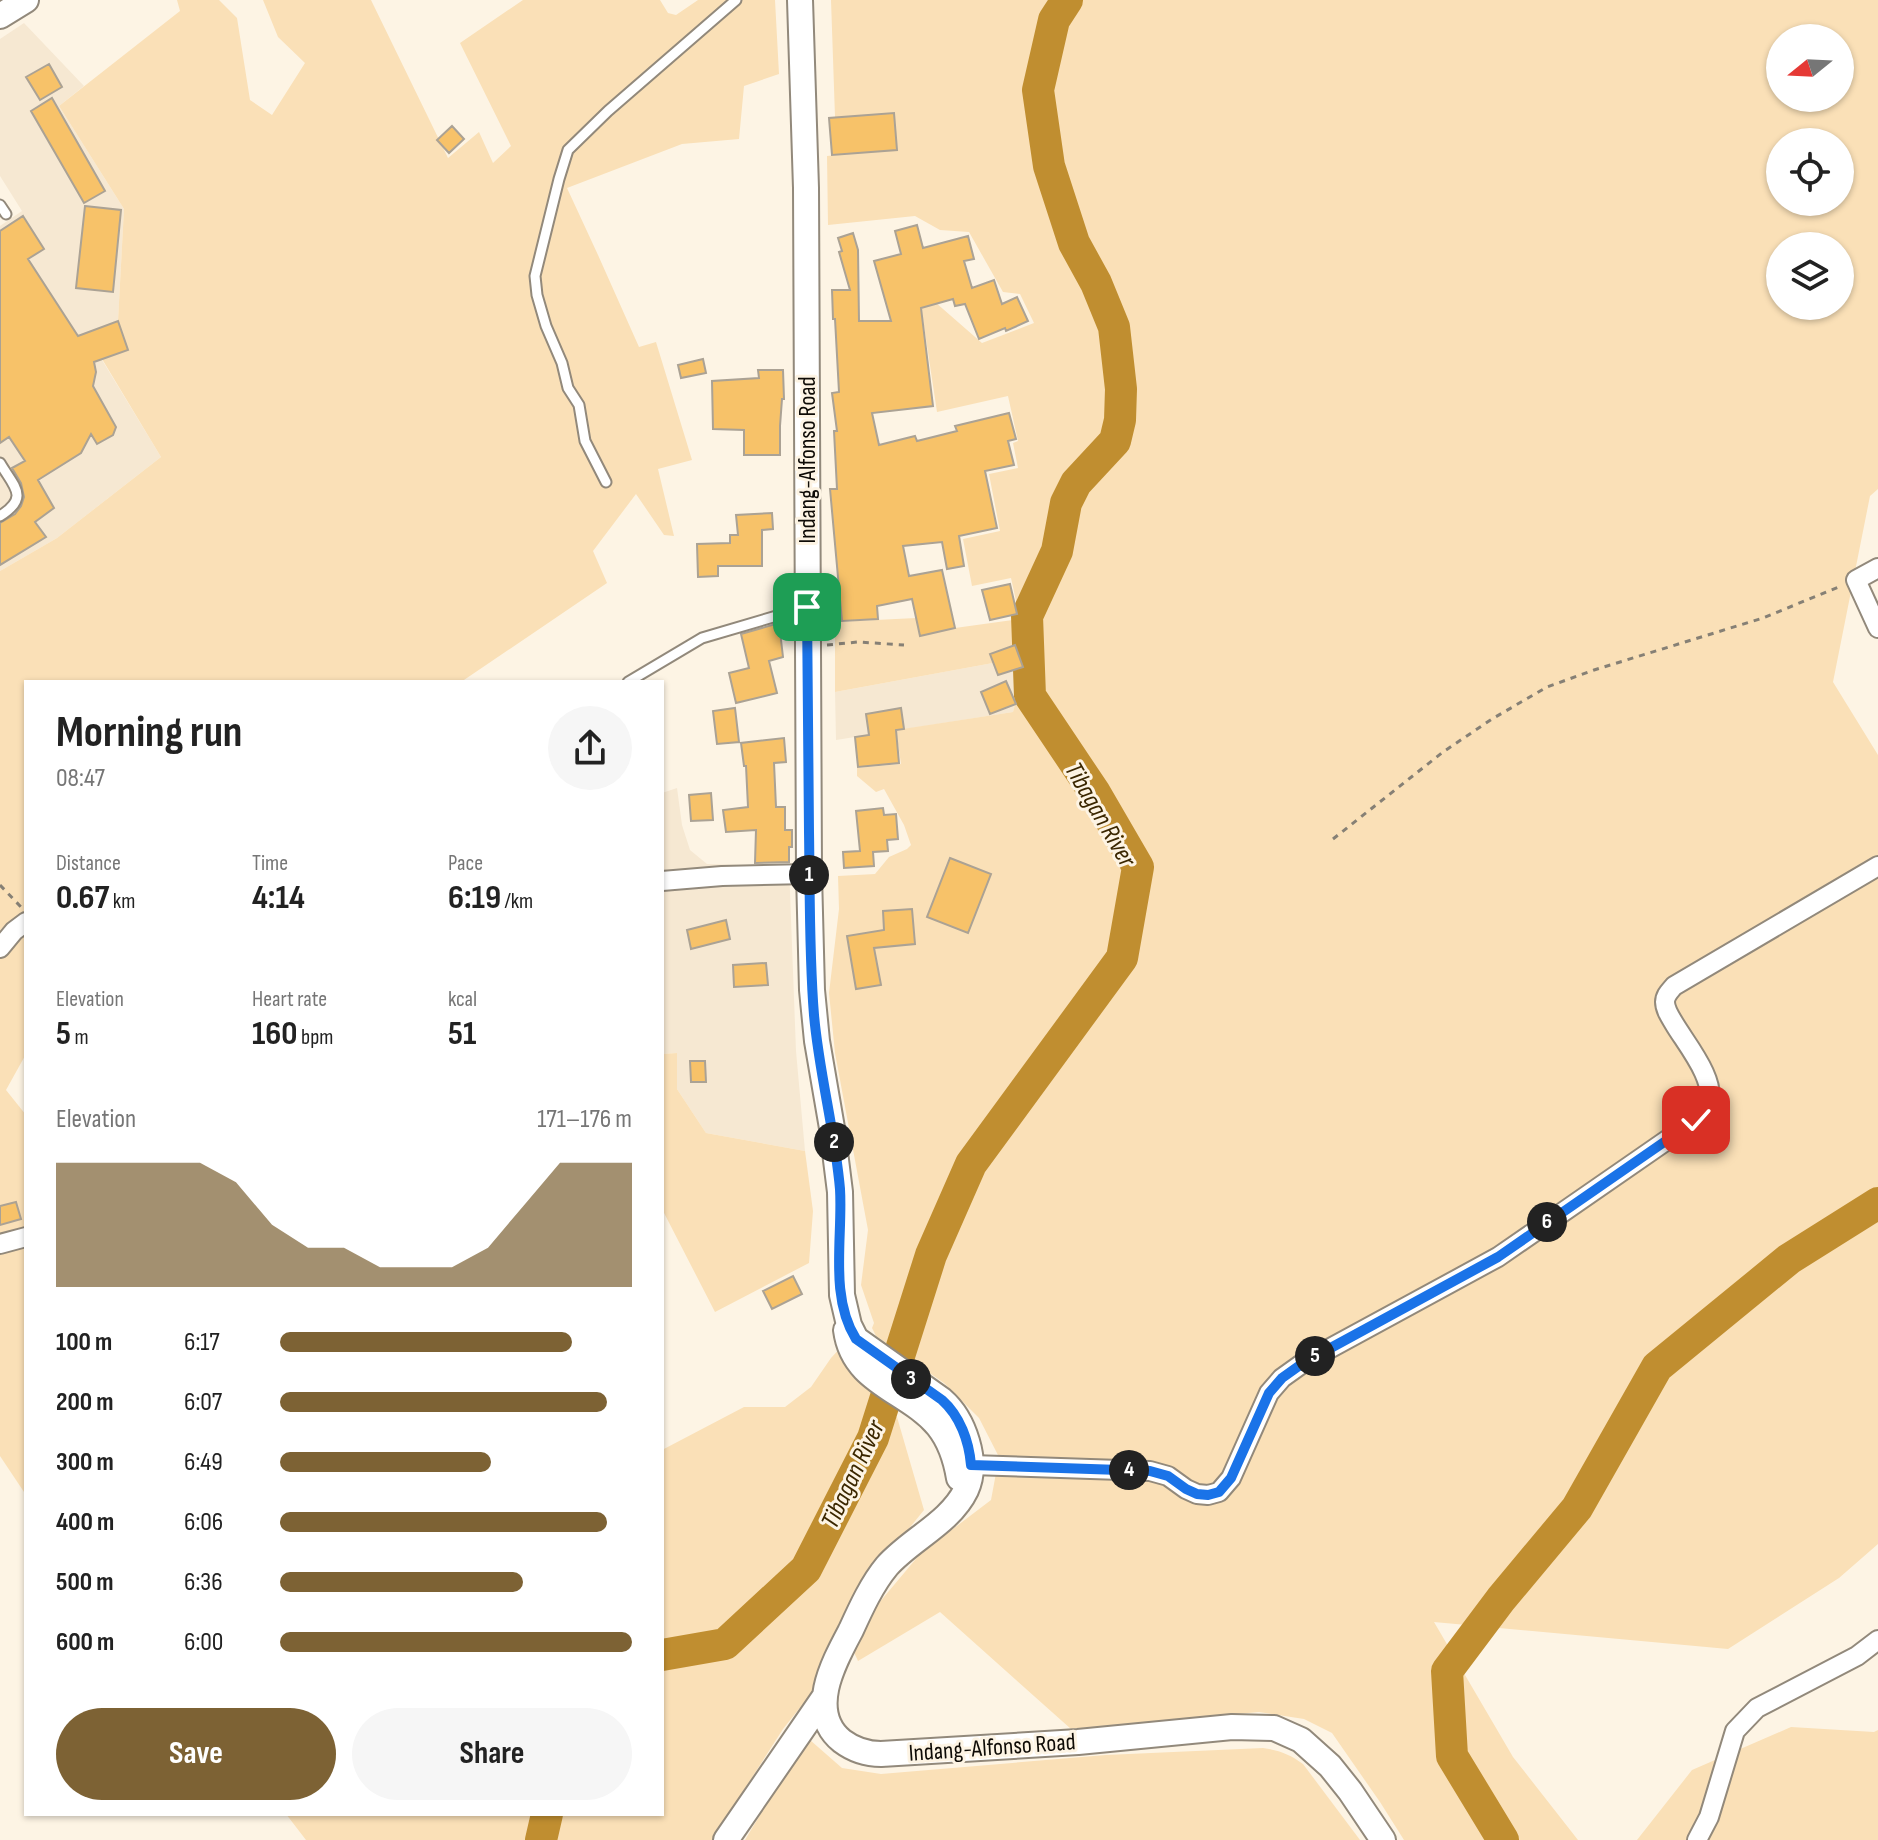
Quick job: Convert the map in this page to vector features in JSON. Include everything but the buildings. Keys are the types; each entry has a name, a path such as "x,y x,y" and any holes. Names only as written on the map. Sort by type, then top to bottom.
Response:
{"main road":[{"path":"0,16 26,0"},
{"name":"Indang-Alfonso Road","path":"800,0 806,188 809,874 814,1015 836,1155 841,1210 840,1278 843,1302 853,1335 868,1360 930,1404 950,1408 967,1443 971,1465"},
{"name":"Indang-Alfonso Road","path":"930,1404 952,1451 961,1490 957,1504"},
{"path":"726,1840 825,1696 840,1650 883,1572 957,1504 966,1489 971,1465"},
{"name":"Indang-Alfonso Road","path":"825,1696 824,1711 829,1728 848,1745 871,1754 1078,1742 1232,1727 1274,1728 1301,1740 1320,1756 1340,1777 1383,1840"}],"street":[{"path":"1878,568 1856,580 1878,628"},
{"path":"971,1465 1150,1471 1168,1476 1197,1494 1219,1492 1231,1478 1269,1393 1282,1378 1303,1363 1498,1257 1696,1120 1710,1102 1710,1089 1706,1075 1664,1004 1667,994 1674,986 1878,866"},
{"path":"664,881 809,874"},
{"path":"0,948 24,924"},
{"path":"0,1244 24,1238"},
{"path":"1697,1840 1709,1817 1735,1731 1757,1708 1857,1656 1878,1640"}],"lane":[{"path":"606,482 585,441 579,405 568,388 537,295 535,276 559,179 568,150 608,111 736,0"},
{"path":"0,463 18,497 15,505 0,516"},
{"path":"631,680 702,638 807,607"}],"path":[{"path":"1333,839 1443,752 1547,687 1763,618 1856,580"},
{"path":"808,648 839,643 904,645"},
{"path":"0,885 24,911"}],"shaded area":[{"path":"177,0 219,0 237,18 250,100 272,115 305,63 278,37 263,0 371,0 448,158 479,132 493,163 511,146 460,43 523,0 660,0 668,13 676,15 698,0 775,0 779,74 744,86 739,139 682,144 567,188 639,347 656,342 692,460 658,469 674,536 664,535 636,494 593,551 607,583 464,680 24,680 24,914 1,929 0,933 0,571 57,538 161,457 102,359 128,350 118,321 124,209 59,106 180,11"},
{"path":"831,0 1878,0 1878,489 1870,496 1833,682 1878,755 1878,1544 1839,1578 1728,1649 1434,1622 1513,1757 1578,1840 1404,1840 1332,1733 1304,1719 1259,1712 1071,1729 940,1612 858,1661 852,1648 873,1610 920,1554 991,1500 999,1457 979,1418 944,1383 876,1336 861,1285 868,1230 835,1053 829,993 839,909 838,876 875,874 889,857 911,845 884,789 876,792 857,776 857,768 901,764 896,730 1013,712 1028,654 1015,645 991,654 993,663 835,692 835,622 916,618 955,628 1020,619 1011,578 972,586 963,539 1000,531 989,474 1018,468 1013,443 1018,441 1008,396 937,412 921,306 935,302 982,343 1034,323 1020,294 1003,292 969,232 940,230 915,216 828,225 827,156 897,149 894,114 835,117"},
{"path":"24,23 84,86 59,106 124,209 118,321 128,350 102,360 161,457 57,538 0,571 0,226 22,211 0,176 0,39"},
{"path":"1015,645 1028,654 1013,712 836,740 835,692 993,663 990,654"},
{"path":"677,788 682,825 690,850 707,864 789,866 796,1051 805,1151 706,1133 677,1089 677,1053 664,1054 664,792"},
{"path":"24,929 24,1058 6,1090 24,1112 24,1229 0,1235 0,956"},
{"path":"677,1053 677,1089 706,1133 805,1151 813,1211 809,1263 715,1312 664,1213 664,1054"},
{"path":"24,1245 24,1492 0,1456 0,1251"},
{"path":"843,1345 885,1399 882,1410 897,1417 924,1510 857,1593 814,1690 783,1729 712,1840 306,1840 288,1816 664,1816 664,1449 744,1407 785,1407 811,1387"},
{"path":"1791,1727 1878,1730 1878,1840 1637,1840 1692,1770"},
{"path":"810,1740 842,1768 881,1774 1106,1755 1263,1748 1289,1755 1303,1764 1360,1840 745,1840 787,1770"}],"waterway":[{"name":"Tibagan River","path":"664,1655 725,1644 806,1569 873,1438 931,1255 971,1164 1122,958 1138,867 1095,793 1030,696 1027,616 1057,551 1066,503 1076,483 1115,441 1120,420 1121,389 1114,327 1096,283 1074,243 1049,166 1038,90 1054,20 1067,0"},
{"path":"1503,1840 1452,1756 1447,1671 1501,1599 1577,1508 1657,1367 1789,1259 1878,1203"},
{"name":"Tibagan River","path":"541,1840 547,1816"}],"route":[{"path":"807,607 812,990 840,1192 843,1302 856,1339 950,1408 961,1427 971,1465 1150,1471 1168,1476 1197,1494 1219,1492 1231,1478 1269,1393 1282,1378 1303,1363 1498,1257 1696,1120"}]}
